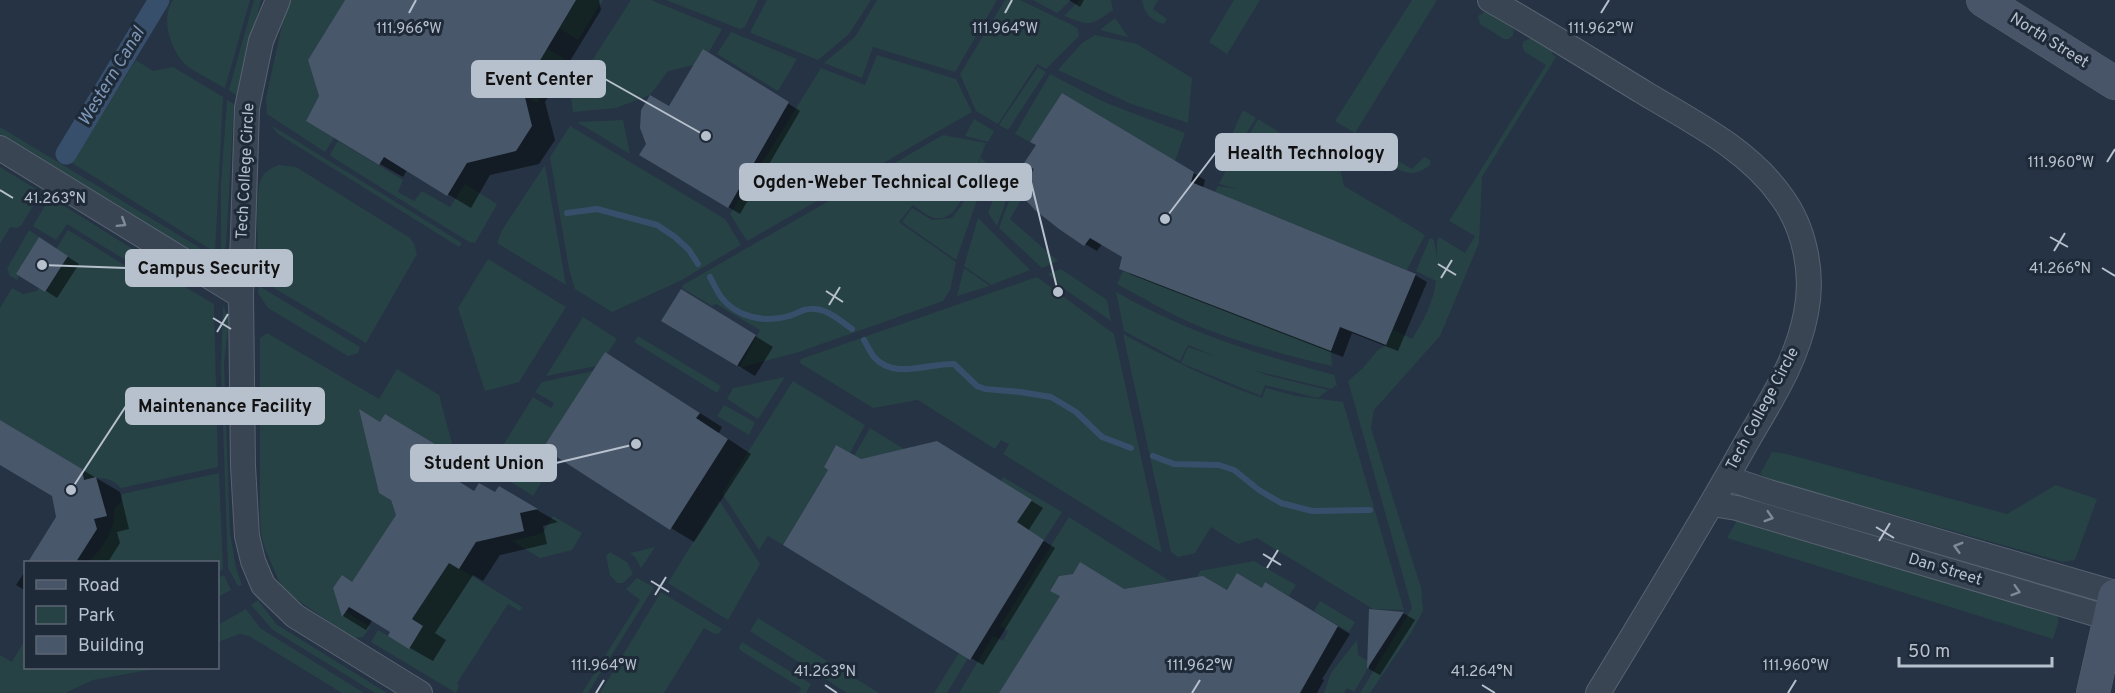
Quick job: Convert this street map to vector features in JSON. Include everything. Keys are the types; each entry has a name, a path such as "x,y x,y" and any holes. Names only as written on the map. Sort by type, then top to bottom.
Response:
{"main road":[{"name":"North Street","path":"1983,0 2115,82"},
{"path":"2093,693 2113,602"}],"street":[{"name":"Tech College Circle","path":"278,0 261,41 247,108 241,296 243,466 247,536 253,561 263,585 295,616 420,693"},
{"name":"Tech College Circle","path":"1490,0 1713,136 1750,163 1781,196 1792,214 1800,232 1808,268 1809,292 1803,329 1790,366 1712,504 1598,693"},
{"path":"0,148 241,296"},
{"name":"Dan Street","path":"1727,478 2113,602"},
{"name":"Dan Street","path":"1712,504 1737,508 2113,602"}],"green space":[{"path":"173,0 250,0 225,88 190,68 177,54 170,39 167,22 169,7"},
{"path":"254,0 261,0 237,96 229,90"},
{"path":"290,0 345,0 308,60 319,96 306,121 334,138 325,152 267,114 266,98 286,7"},
{"path":"576,0 603,0 578,40 559,28"},
{"path":"631,0 651,0 722,29 709,52 703,49 694,65 668,71 650,95 616,108 573,112 571,97 577,84"},
{"path":"666,0 758,0 745,27 740,29"},
{"path":"767,0 871,0 849,34 818,60 751,33"},
{"path":"877,0 997,0 955,72 873,47 862,78 824,63 855,37"},
{"path":"1005,0 1020,0 1072,25 1078,29 1079,36 1046,69 1037,64 998,124 976,111 960,74"},
{"path":"1033,0 1071,0 1057,13"},
{"path":"1080,0 1111,0 1113,10 1099,20 1090,23 1064,16"},
{"path":"1142,0 1158,0 1153,9 1167,19 1164,24 1149,16"},
{"path":"1234,0 1260,0 1227,54 1209,42"},
{"path":"1412,0 1437,0 1355,133 1335,121"},
{"path":"1484,12 1507,24 1514,30 1513,35 1509,39 1504,39 1480,24 1478,16"},
{"path":"1115,18 1128,37 1100,30"},
{"path":"731,32 797,59 778,91 717,54"},
{"path":"1095,35 1137,44 1192,78 1188,123 1129,103 1058,70 1082,43"},
{"path":"1532,38 1553,50 1552,54 1556,57 1482,177 1479,243 1440,336 1374,410 1371,428 1421,588 1423,611 1411,633 1370,693 1360,693 1412,608 1348,381 1377,351 1386,345 1393,329 1412,339 1435,289 1436,281 1416,271 1430,238 1434,240 1437,258 1439,237 1465,253 1475,236 1449,221 1546,65 1525,52 1522,46 1524,41"},
{"path":"546,48 564,58 537,103 524,96 523,89"},
{"path":"877,55 956,79 972,112 747,241 730,214 821,68 865,85"},
{"path":"136,60 153,71 173,67 223,97 215,252 72,163"},
{"path":"1038,67 1046,72 1008,130 999,125"},
{"path":"1050,74 1104,102 1185,133 1175,161 1062,93 1030,142 1015,134"},
{"path":"227,100 234,104 226,246 221,254 221,185"},
{"path":"1243,110 1256,118 1233,155 1223,154"},
{"path":"974,119 994,131 988,142 965,136"},
{"path":"1258,119 1321,158 1277,159 1237,156"},
{"path":"623,120 630,154 577,122"},
{"path":"271,125 462,243 459,247 278,134"},
{"path":"570,126 725,219 741,245 680,281 612,312 575,289 569,269 550,157"},
{"path":"0,127 215,257 207,262 0,143"},
{"path":"943,135 986,143 963,198 949,215 942,218 934,218 913,205 899,222 956,262 950,290 943,301 799,352 739,368 760,330 716,304 712,306 682,288 683,285"},
{"path":"338,141 403,180 398,192 414,201 422,191 450,207 465,184 497,204 475,243 469,242 332,157 330,154"},
{"path":"1424,157 1430,160 1430,165 1420,171 1411,173 1401,171 1391,165 1395,159 1412,169"},
{"path":"981,158 989,166 956,260 902,222 912,208 932,220 952,218 962,205"},
{"path":"1328,163 1340,169 1344,186 1403,221 1396,221 1404,222 1425,235 1407,270 1215,192 1218,186 1238,189 1219,184 1229,164 1288,168 1325,167"},
{"path":"279,165 296,167 410,238 414,244 417,254 366,343 259,279 257,212 259,187 264,174"},
{"path":"545,165 566,285 497,243 502,230"},
{"path":"0,167 41,192 21,226 10,227 0,244"},
{"path":"1000,181 1010,190 997,226 988,213"},
{"path":"1012,193 1021,200 1010,219 1058,261 1042,268 999,228"},
{"path":"50,197 158,265 151,276 67,224 56,240 33,226"},
{"path":"978,218 1030,270 991,285 964,266"},
{"path":"29,230 39,237 16,274 19,276 17,280 10,276 7,269"},
{"path":"68,230 155,284 161,273 214,304 218,467 121,488 104,478 84,480 81,469 0,420 0,308 12,288 23,294 37,291 39,288 45,292 68,256 56,249"},
{"path":"488,259 566,307 519,382 485,391 458,308"},
{"path":"964,268 990,286 957,296"},
{"path":"1061,269 1107,300 1111,321 1063,288 1048,274"},
{"path":"1123,271 1331,351 1332,366 1283,354 1192,323 1117,284"},
{"path":"1037,277 1114,334 1162,553 1003,454 1009,444 1001,440 995,449 918,400 873,408 800,363 801,359"},
{"path":"259,286 360,347 358,353 348,356 268,308 258,293"},
{"path":"1116,292 1169,319 1222,341 1334,375 1337,385 1331,389 1253,370 1328,390 1318,398 1265,385 1261,396 1181,363 1188,347 1217,357 1188,345 1180,361 1124,331"},
{"path":"223,305 229,320 224,363 230,533 236,568 242,585 238,586 228,568 221,367"},
{"path":"583,317 617,339 596,366 546,376"},
{"path":"267,333 379,399 397,369 439,395 455,455 385,414 380,422 360,410 379,493 390,497 396,515 352,582 333,588 339,607 370,627 363,637 353,638 283,590 265,549 260,513 260,338"},
{"path":"1123,334 1191,369 1262,398 1266,388 1296,396 1343,402 1404,610 1373,609 1257,538 1238,544 1211,527 1195,553 1178,557 1171,552"},
{"path":"638,336 721,386 717,393 634,342"},
{"path":"593,371 543,448 555,456 551,462 557,465 544,471 546,475 533,496 489,468 533,397 551,408 554,403 535,392 542,382"},
{"path":"785,377 758,419 727,399 733,388"},
{"path":"793,381 865,425 850,453 836,445 824,467 831,472 821,481 783,545 768,536 759,550 722,493"},
{"path":"724,405 755,422 749,435 717,416"},
{"path":"870,428 904,449 861,459 854,456"},
{"path":"1772,452 1787,454 2007,514 2056,485 2097,499 2075,560 2063,562 1771,480 1760,474"},
{"path":"219,473 223,569 219,571 219,561 90,561 107,538 113,524 114,509 121,502 122,494"},
{"path":"1003,477 1062,512 1044,540 1017,522 1031,500 1001,481"},
{"path":"719,500 760,564 728,620 668,583"},
{"path":"553,516 582,533 572,550 540,558 512,541 543,533"},
{"path":"1069,517 1170,581 1122,590 1080,563 1073,574 1059,576 1050,590 1060,596 999,693 959,693 993,636 1003,641 1008,631 1000,626"},
{"path":"1737,520 2058,614 2053,639 1727,538"},
{"path":"655,547 641,568 630,553"},
{"path":"610,552 627,562 633,574 623,583 617,583 610,575 606,556"},
{"path":"1254,561 1296,585 1289,596 1265,582 1262,588 1237,573 1227,590 1207,578 1204,581 1197,577 1200,571"},
{"path":"449,562 522,607 520,611 508,604 457,683 459,686 456,693 371,642 378,630 409,648 423,626 412,619"},
{"path":"224,575 231,590 219,596 219,578"},
{"path":"637,578 654,587 588,693 582,693 640,600 626,589"},
{"path":"661,592 722,629 715,634 704,628 664,693 600,693"},
{"path":"258,600 276,624 387,693 375,693 273,630 251,605"},
{"path":"1320,601 1355,622 1349,632 1314,611"},
{"path":"246,609 260,628 364,693 342,693 249,636 240,634 219,642 219,624"},
{"path":"758,618 879,693 847,693 750,631"},
{"path":"1357,640 1358,655 1371,663 1354,692 1347,688 1344,693 1324,693 1331,673"},
{"path":"24,642 24,669 151,669 93,680 65,693 0,693 0,655 12,662"},
{"path":"742,642 811,684 806,693 799,693 801,688 740,650"},
{"path":"959,653 968,658 947,693 934,693"}],"building":[{"path":"345,0 576,0 523,89 532,126 516,151 467,163 447,196 384,157 379,165 306,121 319,96 308,60"},
{"path":"703,49 789,102 728,208 639,155 646,144 640,128 641,110 650,95 669,106"},
{"path":"1062,93 1194,172 1191,182 1416,274 1386,345 1340,327 1331,351 1119,269 1122,257 1090,238 1084,246 1059,229 1035,210 1020,194 1034,169 1024,163 1036,145 1030,142"},
{"path":"39,237 68,256 45,292 16,274"},
{"path":"681,289 756,335 737,366 661,321"},
{"path":"605,352 700,413 696,418 728,439 670,530 543,448"},
{"path":"359,409 380,422 385,414 445,450 435,466 474,491 479,483 495,492 499,486 538,509 520,513 524,531 476,542 459,569 449,563 412,619 423,626 409,649 388,636 390,632 349,607 342,617 333,588 342,575 352,582 396,515 391,500 379,493"},
{"path":"0,420 82,469 84,480 96,477 107,516 94,519 97,529 77,561 29,561 56,517 52,496 0,465"},
{"path":"937,441 1032,500 1017,522 1044,540 970,660 783,545 828,470 824,467 836,445 861,459"},
{"path":"1080,562 1124,589 1203,576 1227,590 1237,573 1262,588 1265,582 1338,626 1300,693 999,693 1060,596 1050,591 1059,576 1073,574"},
{"path":"1369,609 1404,612 1367,669"}],"waterway":[{"name":"Western Canal","path":"66,154 159,0"},
{"path":"567,213 597,209 657,225 689,250 698,264"},
{"path":"710,277 721,297 743,314 771,319 815,309 830,314 852,329"},
{"path":"864,340 874,357 891,368 912,369 954,364 977,386 985,389 1051,397 1076,412 1102,437 1131,448"},
{"path":"1153,456 1174,464 1219,465 1234,470 1259,490 1281,503 1312,511 1370,510"}],"place":[{"name":"Event Center","path":"706,136"},
{"name":"Health Technology","path":"1165,219"},
{"name":"Campus Security","path":"42,265"},
{"name":"Ogden-Weber Technical College","path":"1058,292"},
{"name":"Student Union","path":"636,444"},
{"name":"Maintenance Facility","path":"71,490"}]}
